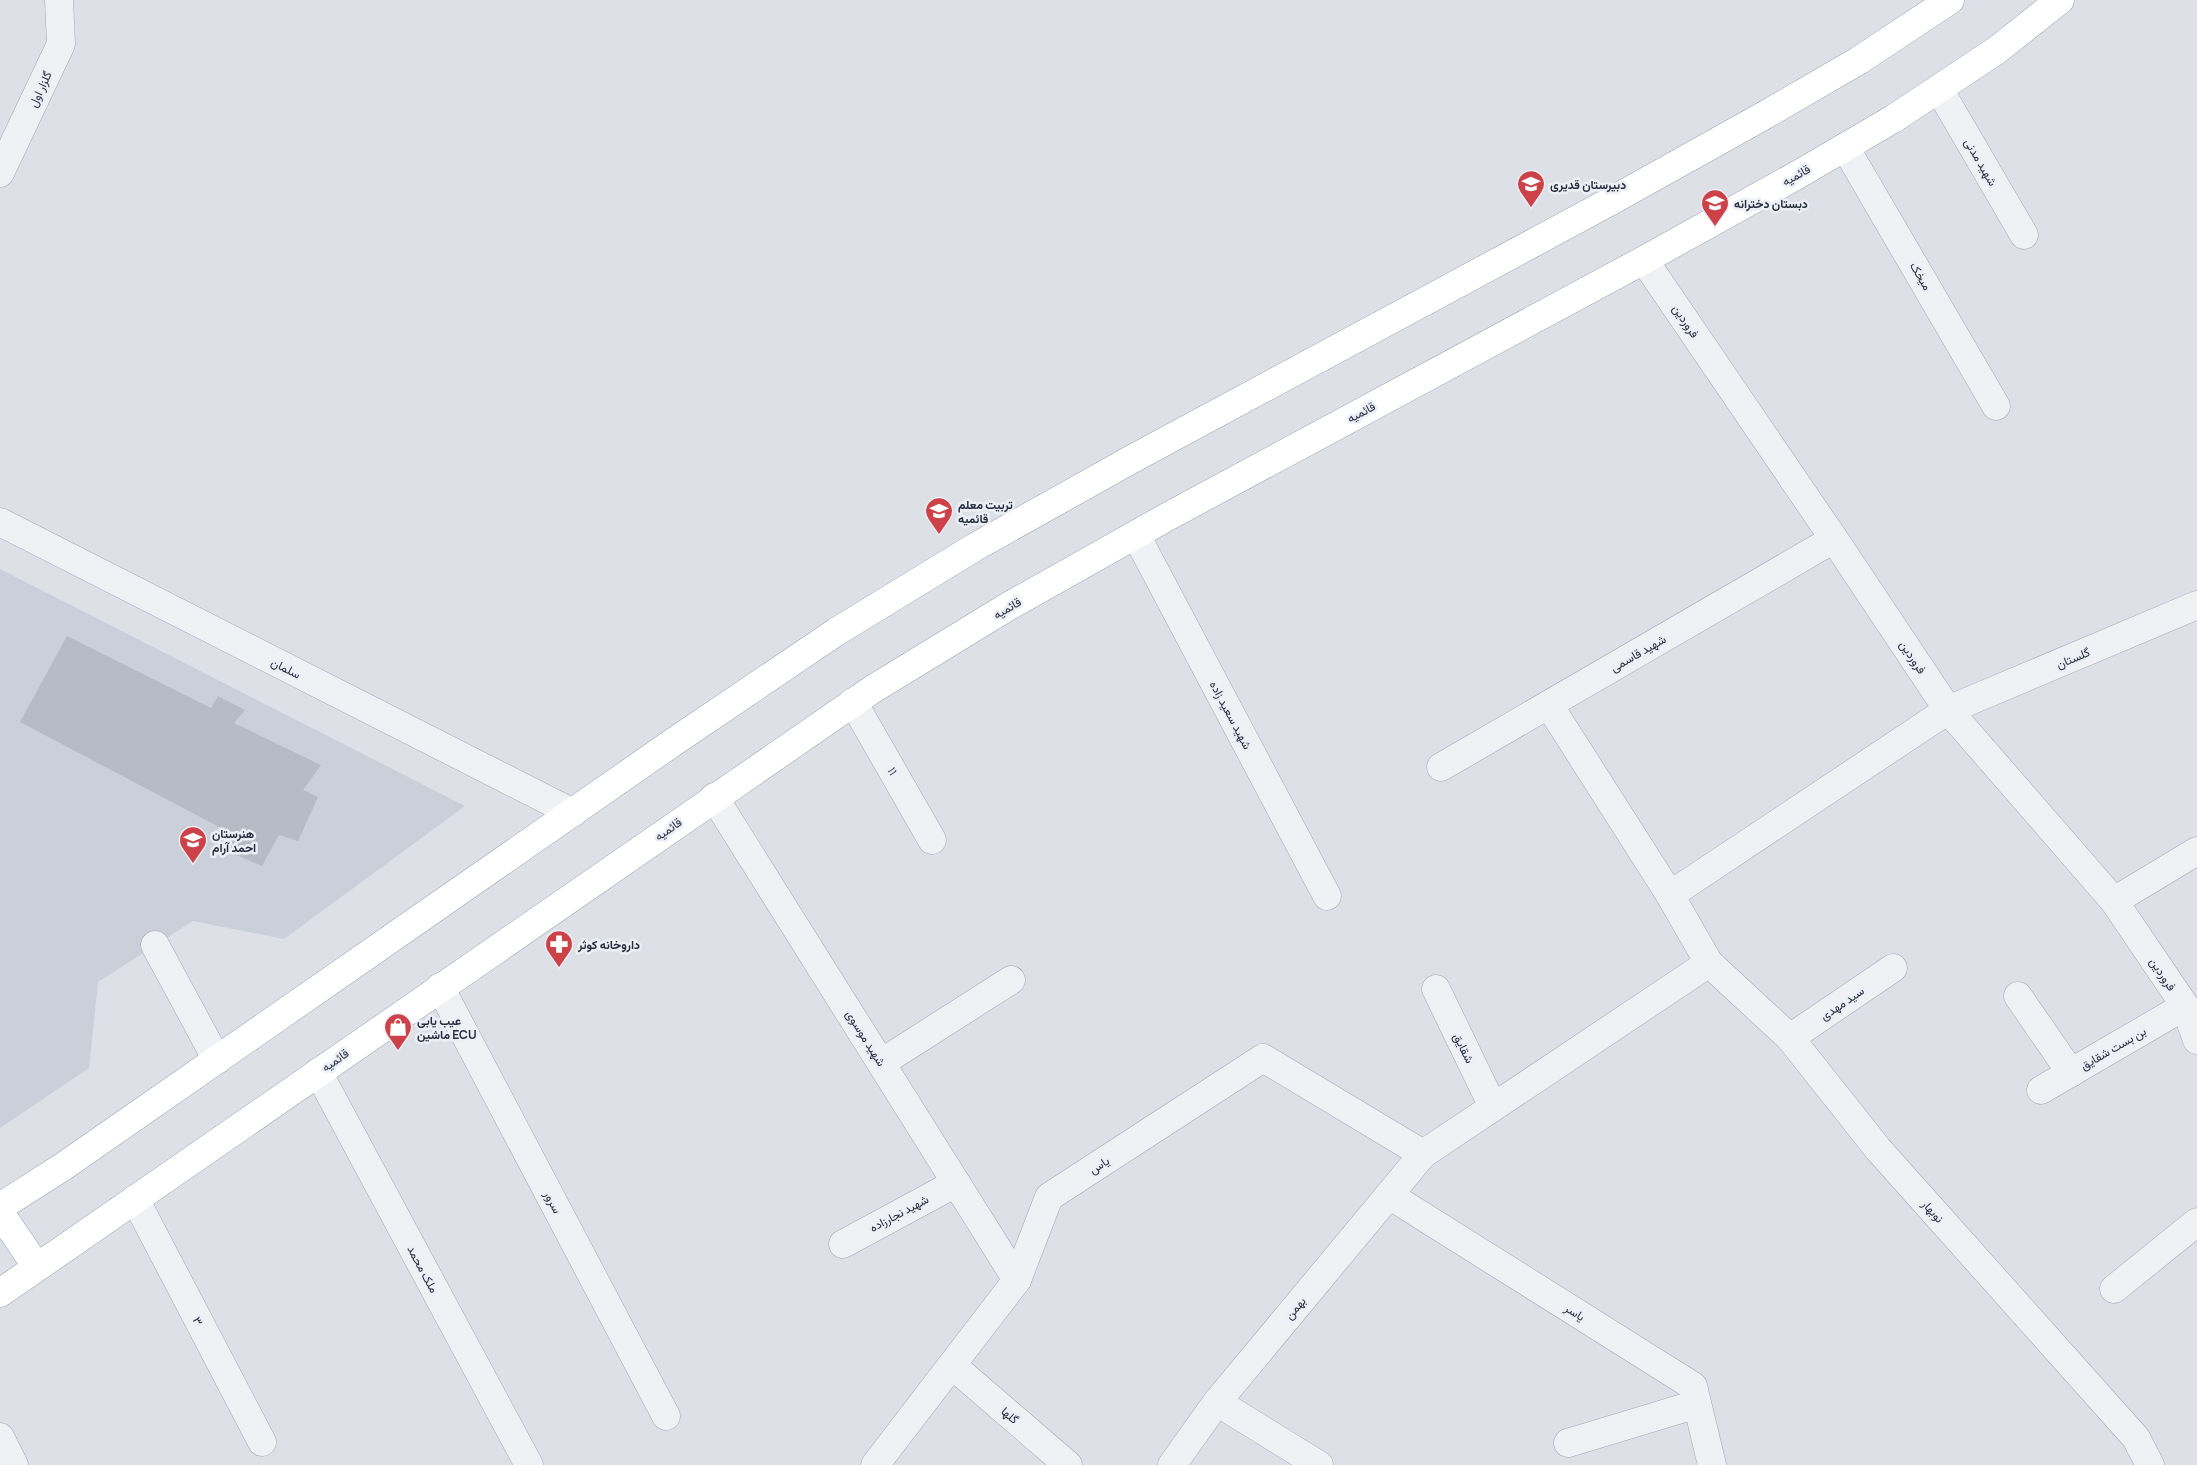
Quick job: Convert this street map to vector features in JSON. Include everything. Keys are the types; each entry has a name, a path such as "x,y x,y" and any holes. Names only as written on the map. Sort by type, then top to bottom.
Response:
{"main road":[{"path":"0,1207 64,1166 836,632 975,547 1134,458 1611,201 1722,139 1858,61 1950,0"},
{"name":"قائمیه","path":"0,1293 853,702 1009,606 1136,534 1644,260 1845,147 1939,89 1997,50 2060,0"},
{"path":"0,1213 37,1267"}],"street":[{"name":"گلزار اول","path":"0,173 61,44 59,0"},
{"name":"شهید مدنی","path":"1939,89 2024,235"},
{"name":"میخک","path":"1845,147 1996,406"},
{"name":"فروردین","path":"1644,260 1834,538 1948,710 2114,901 2185,1006 2197,1040"},
{"name":"سلمان","path":"0,522 573,813"},
{"name":"شهید سعید زاده","path":"1136,534 1327,896"},
{"name":"شهید قاسمی","path":"1441,767 1834,538"},
{"name":"گلستان","path":"1670,895 1948,710 2197,605"},
{"name":"۱۱","path":"853,702 932,840"},
{"name":"نوبهار","path":"1549,705 1670,895 1709,963 1790,1038 1878,1149 2136,1438 2150,1465"},
{"name":"شهید موسوی","path":"714,797 1017,1280"},
{"path":"2114,901 2197,851"},
{"path":"155,945 217,1060"},
{"name":"بهمن","path":"1172,1465 1217,1402 1423,1154 1709,963"},
{"name":"سید مهدی","path":"1790,1038 1893,968"},
{"path":"881,1063 1011,980"},
{"name":"سرور","path":"440,988 666,1416"},
{"name":"شقایق","path":"1436,989 1493,1107"},
{"path":"2018,996 2071,1073"},
{"name":"بن بست شقایق","path":"2041,1090 2185,1006"},
{"name":"یاس","path":"874,1465 1017,1280 1049,1197 1263,1058 1423,1154"},
{"name":"ملک محمد","path":"318,1072 529,1465"},
{"name":"شهید نجارزاده","path":"843,1244 956,1182"},
{"name":"یاسر","path":"1389,1195 1693,1386 1712,1465"},
{"name":"۳","path":"135,1199 262,1442"},
{"path":"2114,1289 2197,1222"},
{"name":"گلها","path":"952,1365 1068,1465"},
{"path":"1217,1402 1319,1465"},
{"path":"1568,1442 1697,1404"},
{"path":"0,1437 14,1465"}],"shaded area":[{"name":"هنرستان احمد آرام","path":"0,569 465,806 284,939 193,921 98,982 89,1068 0,1128"}],"building":[{"path":"67,636 211,708 218,696 245,710 234,723 321,765 303,790 318,797 298,841 279,835 262,866 220,848 223,829 20,722"}],"place":[{"name":"دبیرستان قدیری","path":"1531,208"},
{"name":"دبستان دخترانه","path":"1715,227"},
{"name":"تربیت معلم قائمیه","path":"939,535"},
{"name":"هنرستان احمد آرام","path":"193,864"},
{"name":"داروخانه کوثر","path":"559,968"},
{"name":"عیب یابی ماشین ECU","path":"398,1051"}]}
